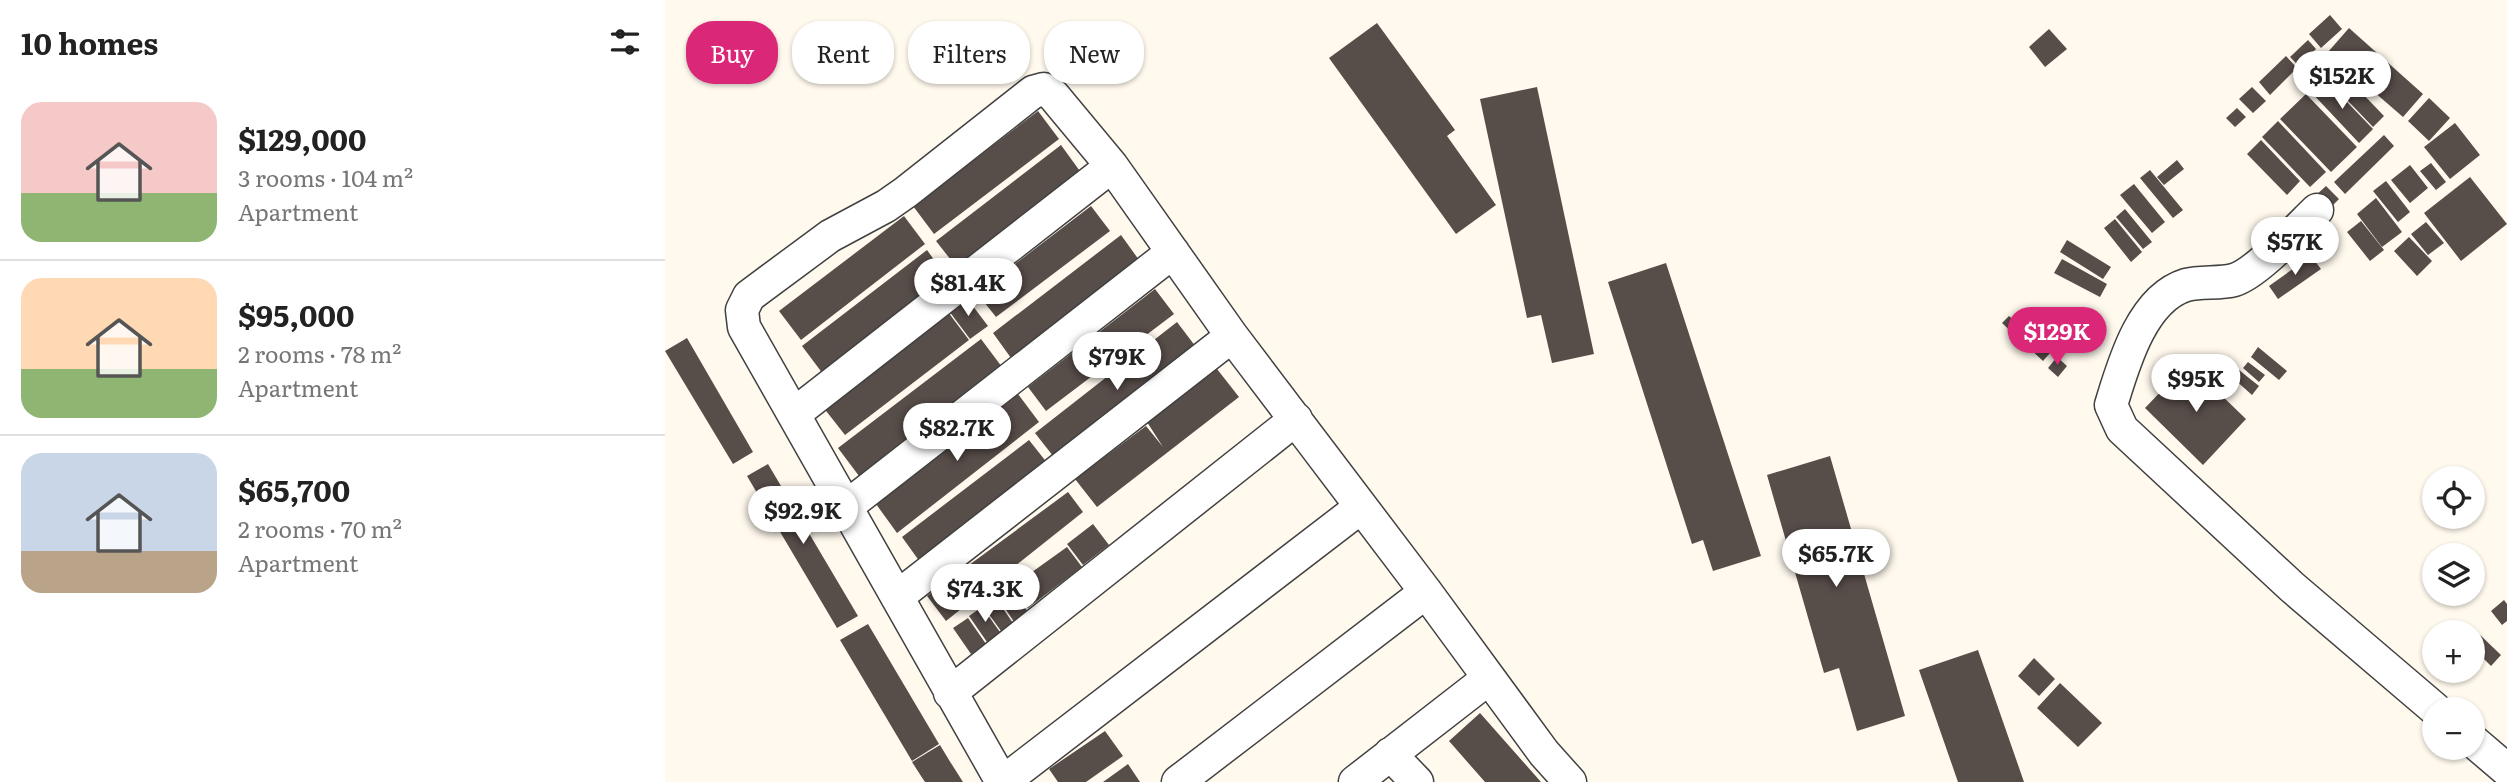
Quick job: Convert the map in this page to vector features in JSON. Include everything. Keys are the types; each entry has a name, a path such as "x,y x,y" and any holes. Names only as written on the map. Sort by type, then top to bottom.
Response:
{"street":[{"path":"1361,507 1002,782 744,327 743,310 749,296 830,236 886,206 1033,92 1044,89 1053,95 1112,166 1232,336 1426,592 1544,753 1570,782"},
{"path":"794,414 1112,166"},
{"path":"2318,210 2249,272 2234,280 2184,286 2165,298 2141,323 2124,362 2111,405 2122,429 2292,587 2422,698"},
{"path":"846,507 1173,251"},
{"path":"897,597 1232,336"},
{"path":"950,693 1296,419"},
{"path":"1178,782 1426,592"},
{"path":"1355,782 1489,678"},
{"path":"2485,751 2507,770"},
{"path":"1390,754 1417,782"}],"building":[{"path":"2330,15 2342,29 2321,48 2309,34"},
{"path":"1377,23 1455,130 1447,136 1496,205 1456,234 1329,58"},
{"path":"2349,28 2423,94 2403,117 2328,52"},
{"path":"2049,29 2067,49 2045,67 2029,47"},
{"path":"2308,40 2316,49 2299,66 2290,57"},
{"path":"2286,56 2297,68 2270,95 2259,82"},
{"path":"2336,66 2384,116 2373,127 2325,77"},
{"path":"2324,78 2373,129 2359,143 2311,92"},
{"path":"1537,87 1594,354 1552,363 1541,315 1527,318 1480,99"},
{"path":"2252,87 2266,101 2253,113 2239,99"},
{"path":"2306,94 2357,147 2331,172 2280,119"},
{"path":"2429,98 2450,118 2429,141 2408,121"},
{"path":"2237,108 2246,117 2235,127 2226,118"},
{"path":"1038,111 1059,139 934,234 913,206"},
{"path":"2278,121 2326,172 2310,187 2262,137"},
{"path":"2455,123 2480,155 2450,179 2424,147"},
{"path":"2384,135 2394,146 2345,194 2334,182"},
{"path":"2261,140 2300,181 2287,195 2247,154"},
{"path":"1061,145 1082,174 958,269 936,241"},
{"path":"2177,160 2184,169 2164,185 2157,177"},
{"path":"2431,163 2446,182 2436,190 2420,171"},
{"path":"2410,165 2428,188 2410,203 2391,180"},
{"path":"2150,170 2183,210 2173,218 2140,178"},
{"path":"2470,177 2507,224 2461,261 2424,213"},
{"path":"2386,181 2410,212 2398,222 2373,191"},
{"path":"2134,184 2165,222 2152,233 2120,195"},
{"path":"2326,186 2339,199 2328,210 2314,197"},
{"path":"2376,198 2402,232 2382,247 2357,214"},
{"path":"1091,206 1110,231 996,317 977,293"},
{"path":"2125,209 2152,242 2143,249 2116,217"},
{"path":"904,216 925,244 801,340 779,311"},
{"path":"2115,219 2142,252 2131,262 2104,228"},
{"path":"2361,221 2384,250 2370,261 2347,232"},
{"path":"2426,222 2444,243 2428,255 2411,234"},
{"path":"1121,235 1139,260 1011,358 993,333"},
{"path":"2409,237 2432,261 2417,276 2394,251"},
{"path":"2067,240 2111,267 2103,279 2060,252"},
{"path":"927,250 948,279 823,374 802,346"},
{"path":"2311,256 2321,269 2278,299 2269,286"},
{"path":"2062,259 2107,284 2100,297 2054,273"},
{"path":"1666,263 1761,556 1713,571 1703,540 1692,544 1608,282"},
{"path":"1155,289 1174,314 1046,411 1028,387"},
{"path":"966,297 988,326 970,339 949,311"},
{"path":"948,312 969,340 845,435 823,407"},
{"path":"2009,316 2050,353 2043,361 2002,323"},
{"path":"1177,322 1199,351 1057,461 1035,433"},
{"path":"687,338 753,452 733,464 665,351"},
{"path":"981,339 1002,367 859,476 838,448"},
{"path":"2258,347 2287,371 2279,380 2251,357"},
{"path":"2057,357 2067,366 2058,377 2048,368"},
{"path":"2248,362 2265,375 2259,382 2243,368"},
{"path":"2188,363 2246,419 2203,465 2145,408"},
{"path":"1217,369 1239,397 1097,507 1075,479 1146,426 1163,447 1147,422"},
{"path":"2239,370 2259,386 2252,395 2233,378"},
{"path":"1018,394 1039,422 897,533 876,504"},
{"path":"1029,440 1048,464 920,562 902,537"},
{"path":"1830,456 1905,716 1857,731 1839,668 1824,673 1767,475"},
{"path":"768,464 858,616 837,628 747,476"},
{"path":"1068,492 1083,512 946,621 927,596"},
{"path":"1093,524 1109,545 1083,565 1067,544"},
{"path":"1067,547 1082,567 1028,608 1011,587"},
{"path":"1010,587 1028,612 1014,622 997,596"},
{"path":"995,597 1013,623 1001,631 983,606"},
{"path":"2504,600 2507,604 2507,621 2502,625 2491,611"},
{"path":"982,607 1000,632 987,642 969,616"},
{"path":"968,618 986,644 971,654 953,628"},
{"path":"868,624 939,744 912,761 840,640"},
{"path":"2485,640 2501,655 2491,666 2485,660"},
{"path":"1978,650 2024,782 1958,782 1919,670"},
{"path":"2034,658 2055,679 2039,696 2018,676"},
{"path":"2060,683 2102,723 2078,747 2037,708"},
{"path":"1480,713 1541,782 1485,782 1449,741"},
{"path":"1105,731 1123,756 1086,782 1058,782 1049,769"},
{"path":"940,745 963,782 925,782 912,762"},
{"path":"1128,764 1140,782 1103,782 1117,772"}]}
